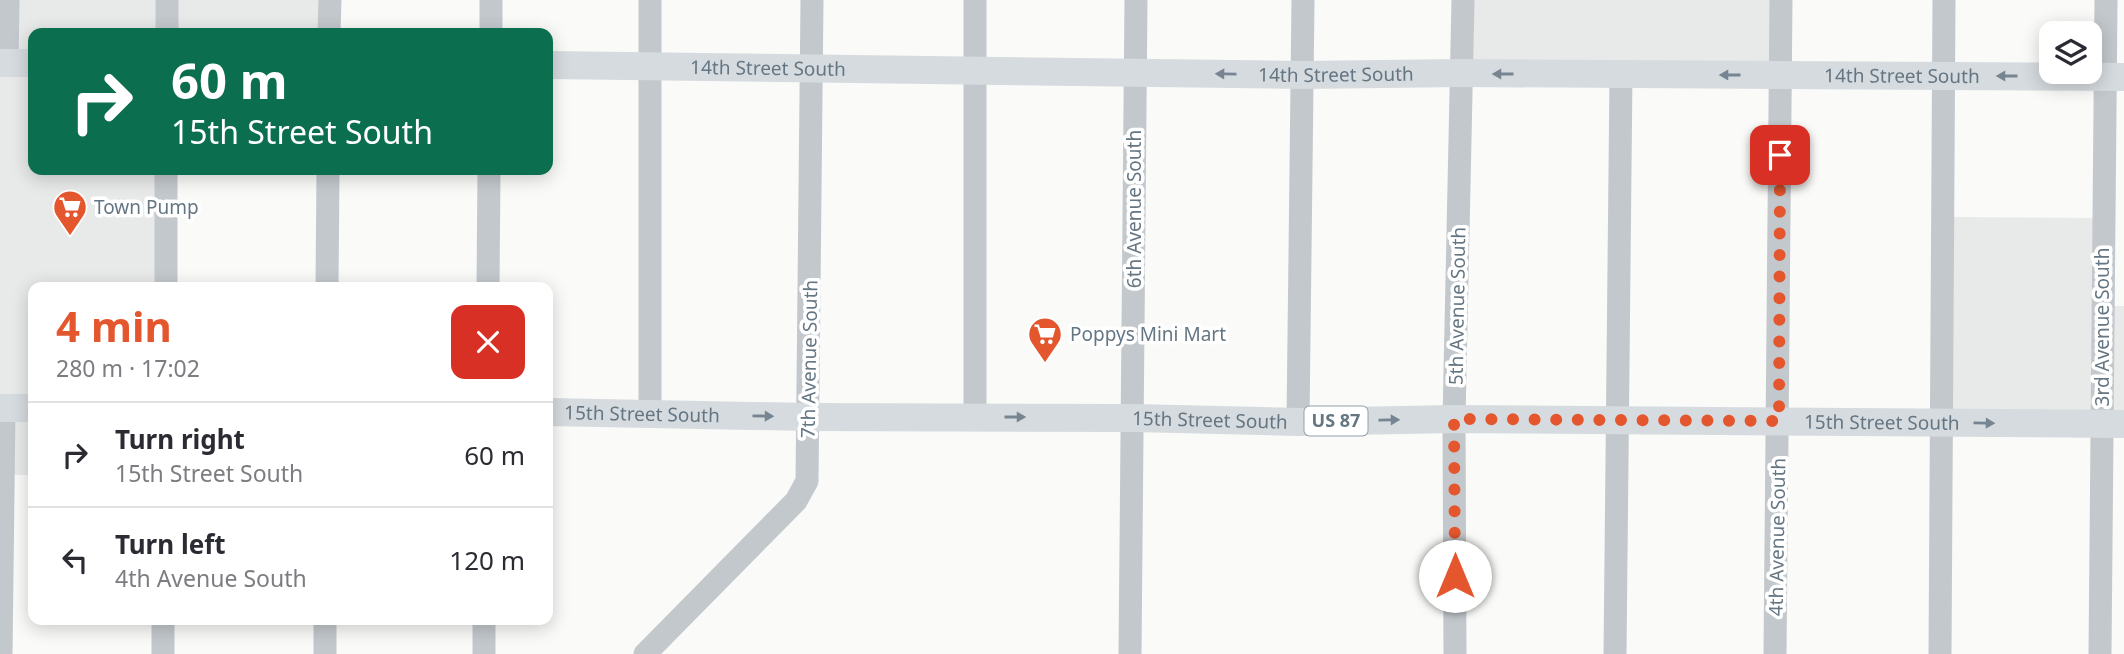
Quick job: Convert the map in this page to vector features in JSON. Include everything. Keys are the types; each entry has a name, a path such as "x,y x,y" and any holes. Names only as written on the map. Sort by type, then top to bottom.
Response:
{"main road":[{"name":"14th Street South","path":"553,65 974,73 2115,77"},
{"path":"2,408 28,408"},
{"name":"15th Street South","path":"553,412 1298,422 1454,419 2113,424"}],"street":[{"path":"8,0 14,63"},
{"path":"167,0 167,28"},
{"path":"329,28 330,0"},
{"path":"491,0 491,28"},
{"path":"650,0 650,414"},
{"name":"7th Avenue South","path":"645,654 796,501 807,481 812,0"},
{"path":"975,0 975,417"},
{"name":"6th Avenue South","path":"1130,654 1136,0"},
{"path":"1298,422 1303,0"},
{"name":"5th Avenue South","path":"1455,654 1454,419 1463,0"},
{"name":"4th Avenue South","path":"1776,654 1781,0"},
{"path":"1940,654 1944,0"},
{"name":"3rd Avenue South","path":"2100,654 2113,424 2115,77 2106,0"},
{"path":"1615,654 1621,74"},
{"path":"166,175 166,282"},
{"path":"327,282 328,175"},
{"path":"488,282 489,175"},
{"path":"1,654 2,408"},
{"path":"163,625 163,654"},
{"path":"325,625 325,654"},
{"path":"484,625 484,654"}],"shaded area":[{"path":"0,0 330,0 329,28 28,28 28,175 166,175 166,282 28,282 28,475 4,475 0,654"},
{"path":"1463,0 1781,0 1781,75 1462,73"},
{"path":"1942,217 2103,218 2102,306 2124,306 2124,424 1941,422"}],"place":[{"name":"Town Pump","path":"70,237"},
{"name":"Poppys Mini Mart","path":"1045,364"}],"route":[{"path":"1455,576 1454,419 1779,421 1780,155"}]}
